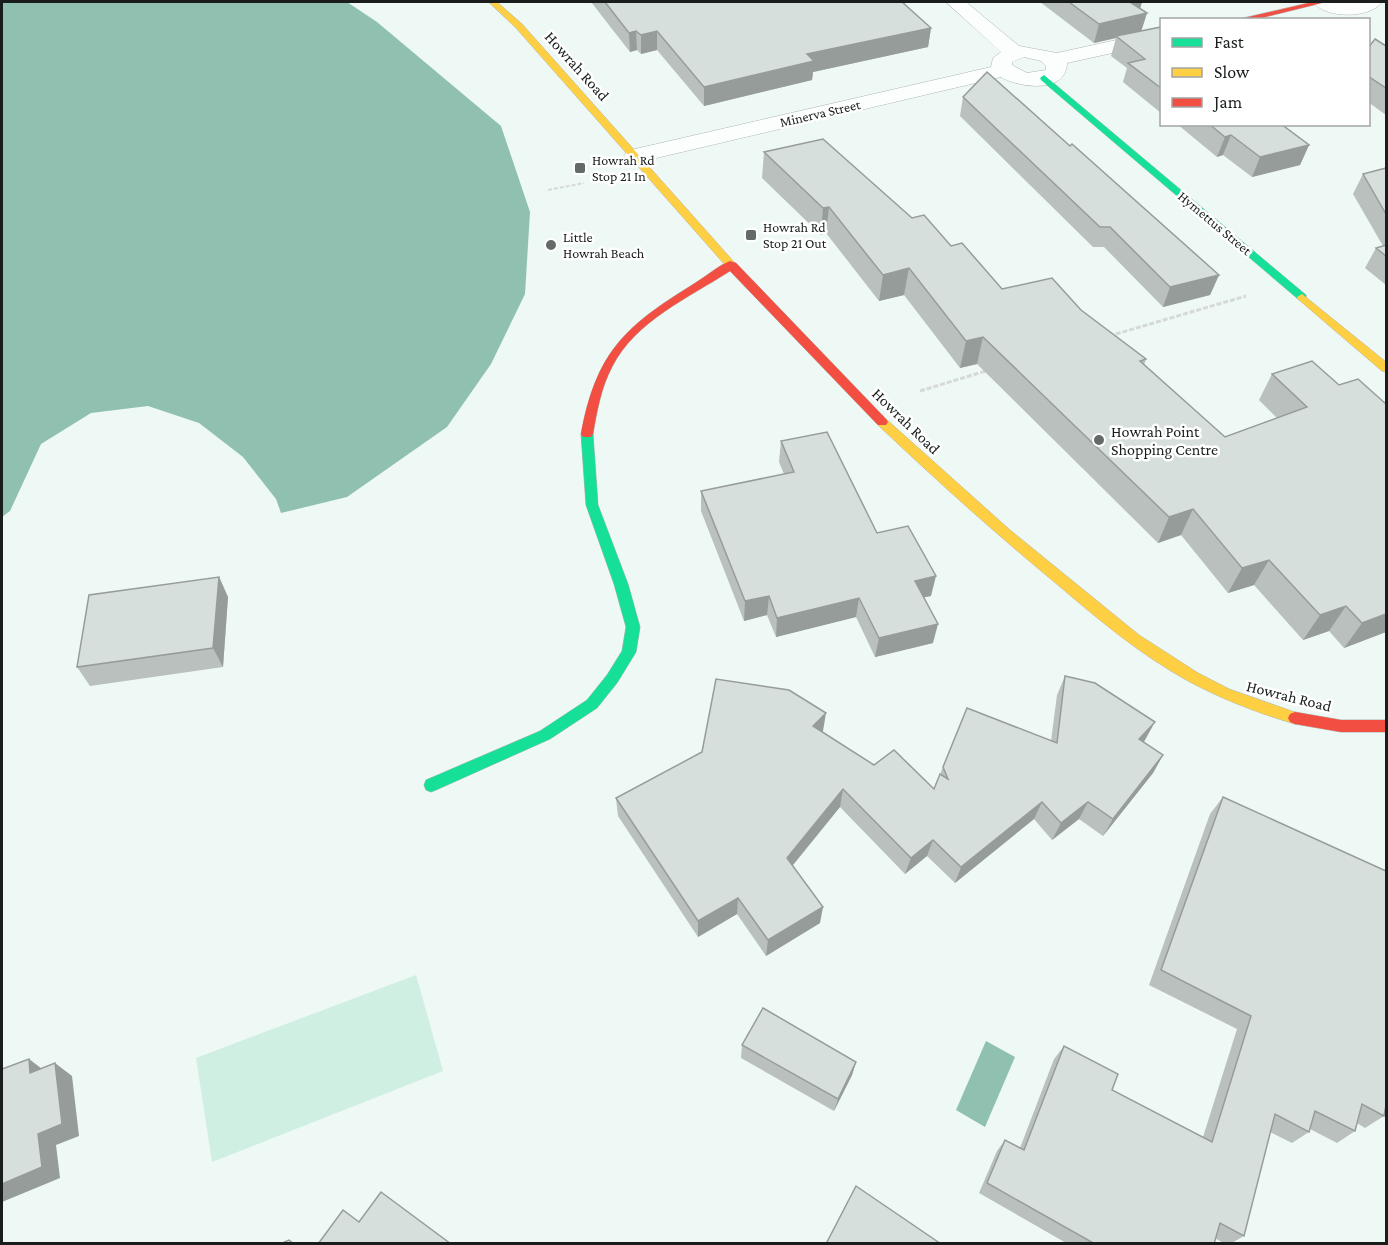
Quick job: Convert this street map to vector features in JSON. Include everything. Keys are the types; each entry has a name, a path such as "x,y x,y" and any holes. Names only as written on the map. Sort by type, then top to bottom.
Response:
{"street":[{"name":"Howrah Road","path":"493,2 519,26 732,265 880,420 980,512 1122,630 1167,664 1208,687 1251,706 1291,717 1357,728 1386,726"},
{"path":"955,2 1022,78 1160,36"},
{"path":"1248,18 1322,2 1344,9 1369,10"},
{"name":"Minerva Street","path":"635,156 1009,61"},
{"name":"Hymettus Street","path":"1049,69 1386,368"},
{"path":"431,785 545,735 592,704 612,680 629,652 633,627 621,584 592,505 587,437 592,404 602,376 618,348 648,320 732,265"}],"path":[{"path":"548,190 584,183"},
{"path":"1106,337 1256,293"},
{"path":"920,391 994,369"}],"shaded area":[{"path":"2,2 347,2 377,22 501,126 530,212 525,294 491,364 447,427 347,497 281,513 276,499 243,457 199,423 148,406 91,413 41,444 10,511 2,517"},
{"path":"416,975 443,1071 212,1162 196,1058"},
{"path":"986,1041 1015,1057 985,1127 956,1110"}],"building":[{"path":"605,2 902,2 931,28 807,54 814,61 704,87 657,31 641,35 636,31 629,33"},
{"path":"1069,2 1130,2 1147,13 1099,24"},
{"path":"1160,27 1160,87 1128,63 1145,59 1116,36"},
{"path":"1375,39 1386,46 1386,88 1370,77 1370,45"},
{"path":"987,72 1219,275 1170,287 1110,227 1100,227 963,97"},
{"path":"1211,126 1284,126 1309,145 1260,157 1231,135 1225,137"},
{"path":"823,139 912,218 924,215 951,246 962,243 1002,289 1052,278 1081,310 1146,359 1140,361 1225,437 1307,407 1272,374 1312,361 1339,385 1358,379 1386,404 1386,614 1362,623 1346,606 1320,615 1269,560 1242,568 1193,509 1169,517 983,337 966,341 909,268 883,275 829,207 823,208 764,152"},
{"path":"1386,168 1386,214 1363,174"},
{"path":"1386,245 1386,256 1376,248"},
{"path":"827,432 877,533 908,526 936,576 915,581 938,624 879,638 859,598 777,618 769,596 745,601 701,491 794,472 781,441"},
{"path":"219,577 213,648 77,667 89,595"},
{"path":"1065,676 1095,683 1155,722 1139,739 1163,755 1113,819 1088,802 1061,823 1042,802 961,867 933,840 911,858 843,789 787,858 823,907 768,940 738,898 698,921 616,798 702,752 716,679 789,690 826,713 813,726 874,765 894,750 934,789 940,774 948,779 943,767 967,708 1057,743"},
{"path":"1223,797 1386,871 1386,1105 1384,1116 1362,1104 1355,1131 1315,1111 1309,1132 1275,1114 1244,1236 1220,1223 1214,1244 1095,1244 987,1183 1005,1140 1024,1150 1064,1046 1118,1074 1112,1090 1212,1142 1251,1016 1161,970"},
{"path":"763,1008 856,1062 838,1099 742,1045"},
{"path":"29,1059 30,1073 55,1063 62,1124 38,1134 42,1167 2,1184 2,1069"},
{"path":"856,1186 941,1244 826,1244"},
{"path":"381,1192 451,1244 318,1244 343,1210 359,1222"},
{"path":"289,1240 294,1244 280,1244"}],"traffic: fast":[{"path":"1044,78 1302,297"},
{"path":"431,785 545,735 592,704 612,679 629,652 633,627 621,584 592,505 587,434"}],"traffic: slow":[{"path":"493,2 519,26 730,264"},
{"path":"1302,297 1386,368"},
{"path":"882,422 1005,534 1134,639 1163,659 1224,693 1258,707 1295,718"}],"traffic: jam":[{"path":"1248,18 1322,2"},
{"path":"730,264 882,422"},
{"path":"587,434 601,377 619,347 658,312 732,265"},
{"path":"1295,718 1341,726 1386,726"}],"place":[{"name":"Howrah Rd Stop 21 In","path":"580,168"},
{"name":"Howrah Rd Stop 21 Out","path":"751,235"},
{"name":"Little Howrah Beach","path":"551,245"},
{"name":"Howrah Point Shopping Centre","path":"1099,440"}]}
